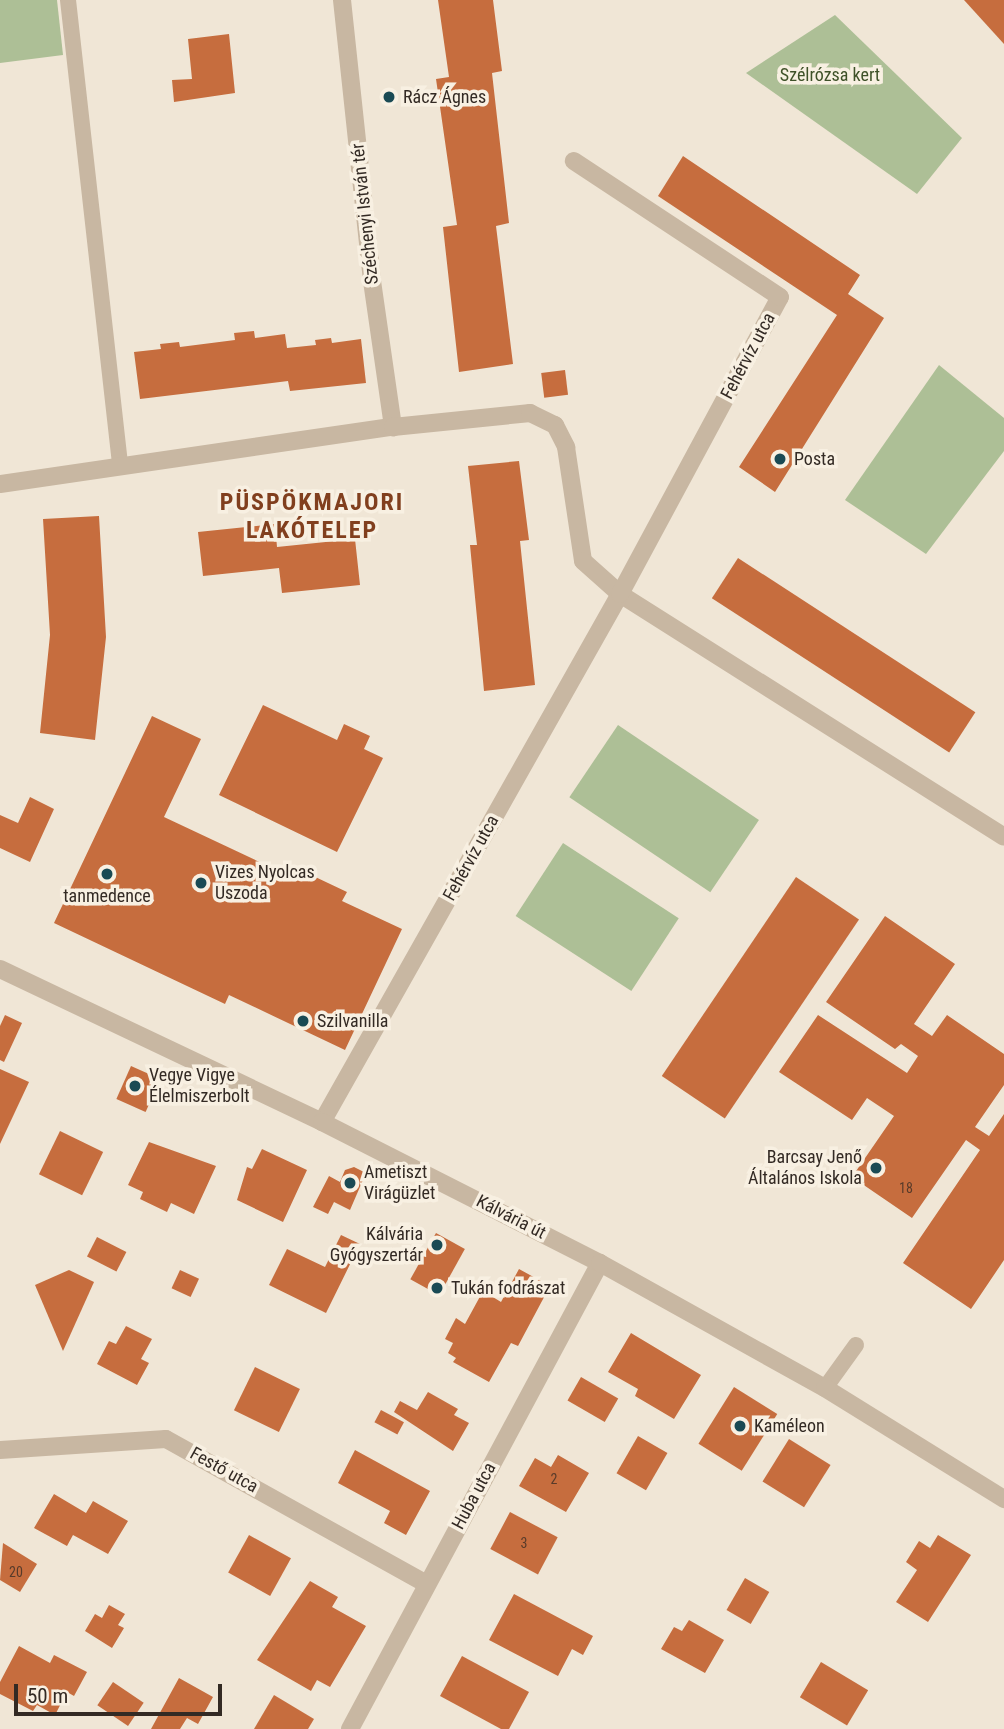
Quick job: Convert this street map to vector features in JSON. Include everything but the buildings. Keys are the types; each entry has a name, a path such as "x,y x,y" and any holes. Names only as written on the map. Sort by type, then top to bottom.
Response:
{"street":[{"name":"Széchenyi István tér","path":"342,0 372,281 393,427"},
{"name":"Fehérvíz utca","path":"323,1122 620,594 780,297 574,161"},
{"path":"0,484 393,427 530,413 555,425 566,447 583,561 620,594 1004,838"},
{"name":"Kálvária út","path":"0,969 323,1122 600,1263 825,1388 1004,1499"},
{"name":"Huba utca","path":"350,1729 600,1263"},
{"name":"Festő utca","path":"0,1450 166,1439 426,1584"}],"lane":[{"path":"68,0 120,467"},
{"path":"825,1388 856,1345"}],"green space":[{"path":"0,0 57,0 63,55 0,63"},
{"name":"Szélrózsa kert","path":"835,15 962,138 917,194 746,73"},
{"path":"939,365 1004,418 1004,451 926,554 845,500"},
{"path":"618,725 759,820 710,892 569,797"},
{"path":"563,843 679,918 631,991 516,916"}],"place":[{"name":"Rácz Ágnes","path":"389,97"},
{"name":"Posta","path":"780,459"},
{"name":"tanmedence","path":"107,874"},
{"name":"Vizes Nyolcas Uszoda","path":"201,883"},
{"name":"Szilvanilla","path":"303,1021"},
{"name":"Vegye Vigye Élelmiszerbolt","path":"135,1086"},
{"name":"Barcsay Jenő Általános Iskola","path":"876,1168"},
{"name":"Ametiszt Virágüzlet","path":"350,1183"},
{"name":"Kálvária Gyógyszertár","path":"437,1245"},
{"name":"Tukán fodrászat","path":"437,1288"},
{"name":"Kaméleon","path":"740,1426"}],"district":[{"name":"PÜSPÖKMAJORI LAKÓTELEP","path":"312,517"}]}
